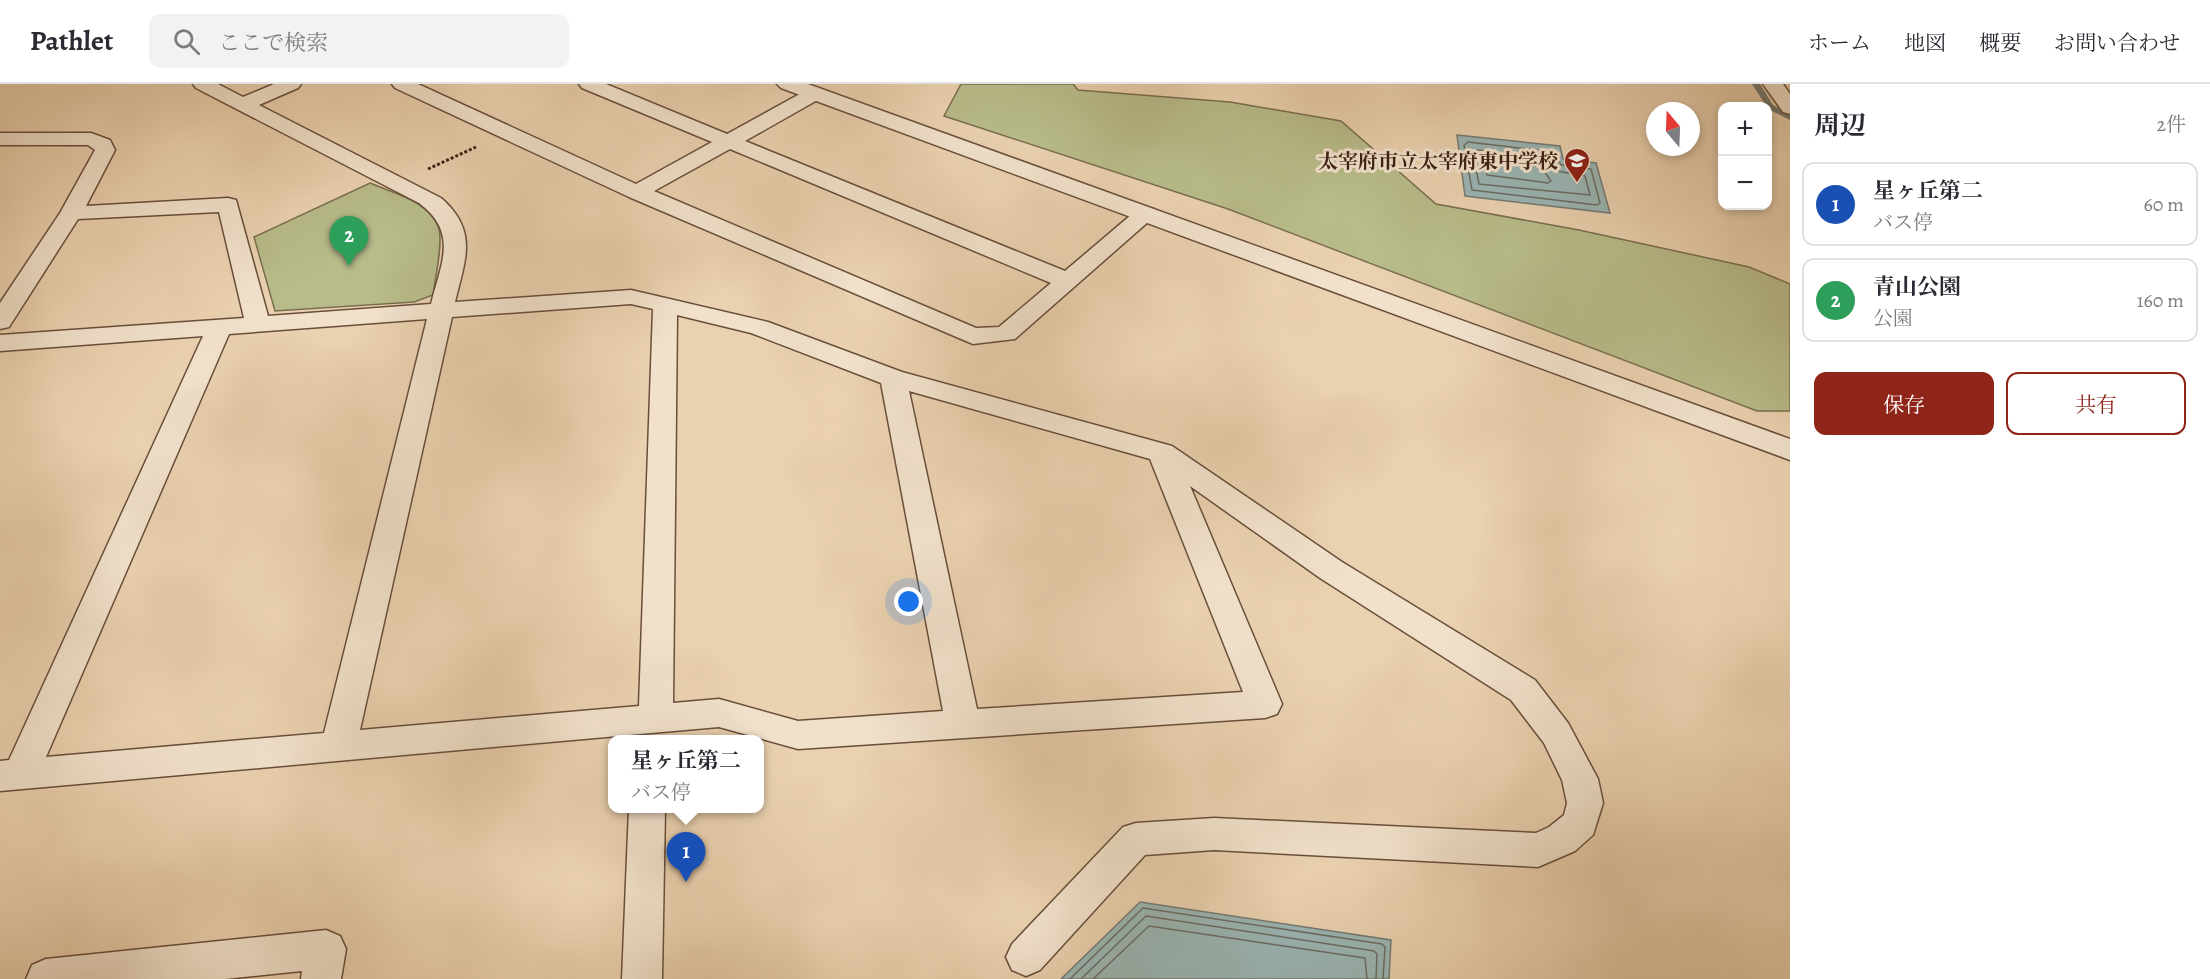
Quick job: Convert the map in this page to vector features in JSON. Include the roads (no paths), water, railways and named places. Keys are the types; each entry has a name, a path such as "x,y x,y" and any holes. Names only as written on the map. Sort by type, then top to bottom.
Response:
{"street":[{"path":"203,84 427,198 449,216 457,244 339,745"},
{"path":"243,104 291,84"},
{"path":"402,84 637,192 973,336 1006,334 1146,214"},
{"path":"590,84 1068,281"},
{"path":"788,84 1790,450"},
{"path":"1773,84 1790,108"},
{"path":"637,192 814,94"},
{"path":"0,139 91,139 103,144 105,150 71,213 0,322"},
{"path":"71,213 228,205 258,326"},
{"path":"0,343 258,326 631,297 759,327 893,378 1162,453 1331,570 1523,690 1556,734 1580,779 1585,802 1580,824 1562,839 1538,850 1214,834 1136,839 1026,957"},
{"path":"651,724 665,304"},
{"path":"10,775 219,328"},
{"path":"893,378 963,724"},
{"path":"10,775 339,745 651,724 719,713 798,735 1265,704 1162,453"},
{"path":"642,979 647,813"},
{"path":"46,979 326,949 321,979"}],"water":[{"path":"1457,135 1560,146 1563,159 1596,163 1610,213 1465,196"},
{"path":"1140,902 1391,940 1389,979 1061,979"}],"waterway":[{"path":"1756,84 1770,107 1790,118"}],"place":[{"name":"太宰府市立太宰府東中学校","path":"1577,184"},
{"name":"青山公園","path":"349,266"},
{"name":"星ヶ丘第二","path":"686,882"}]}
